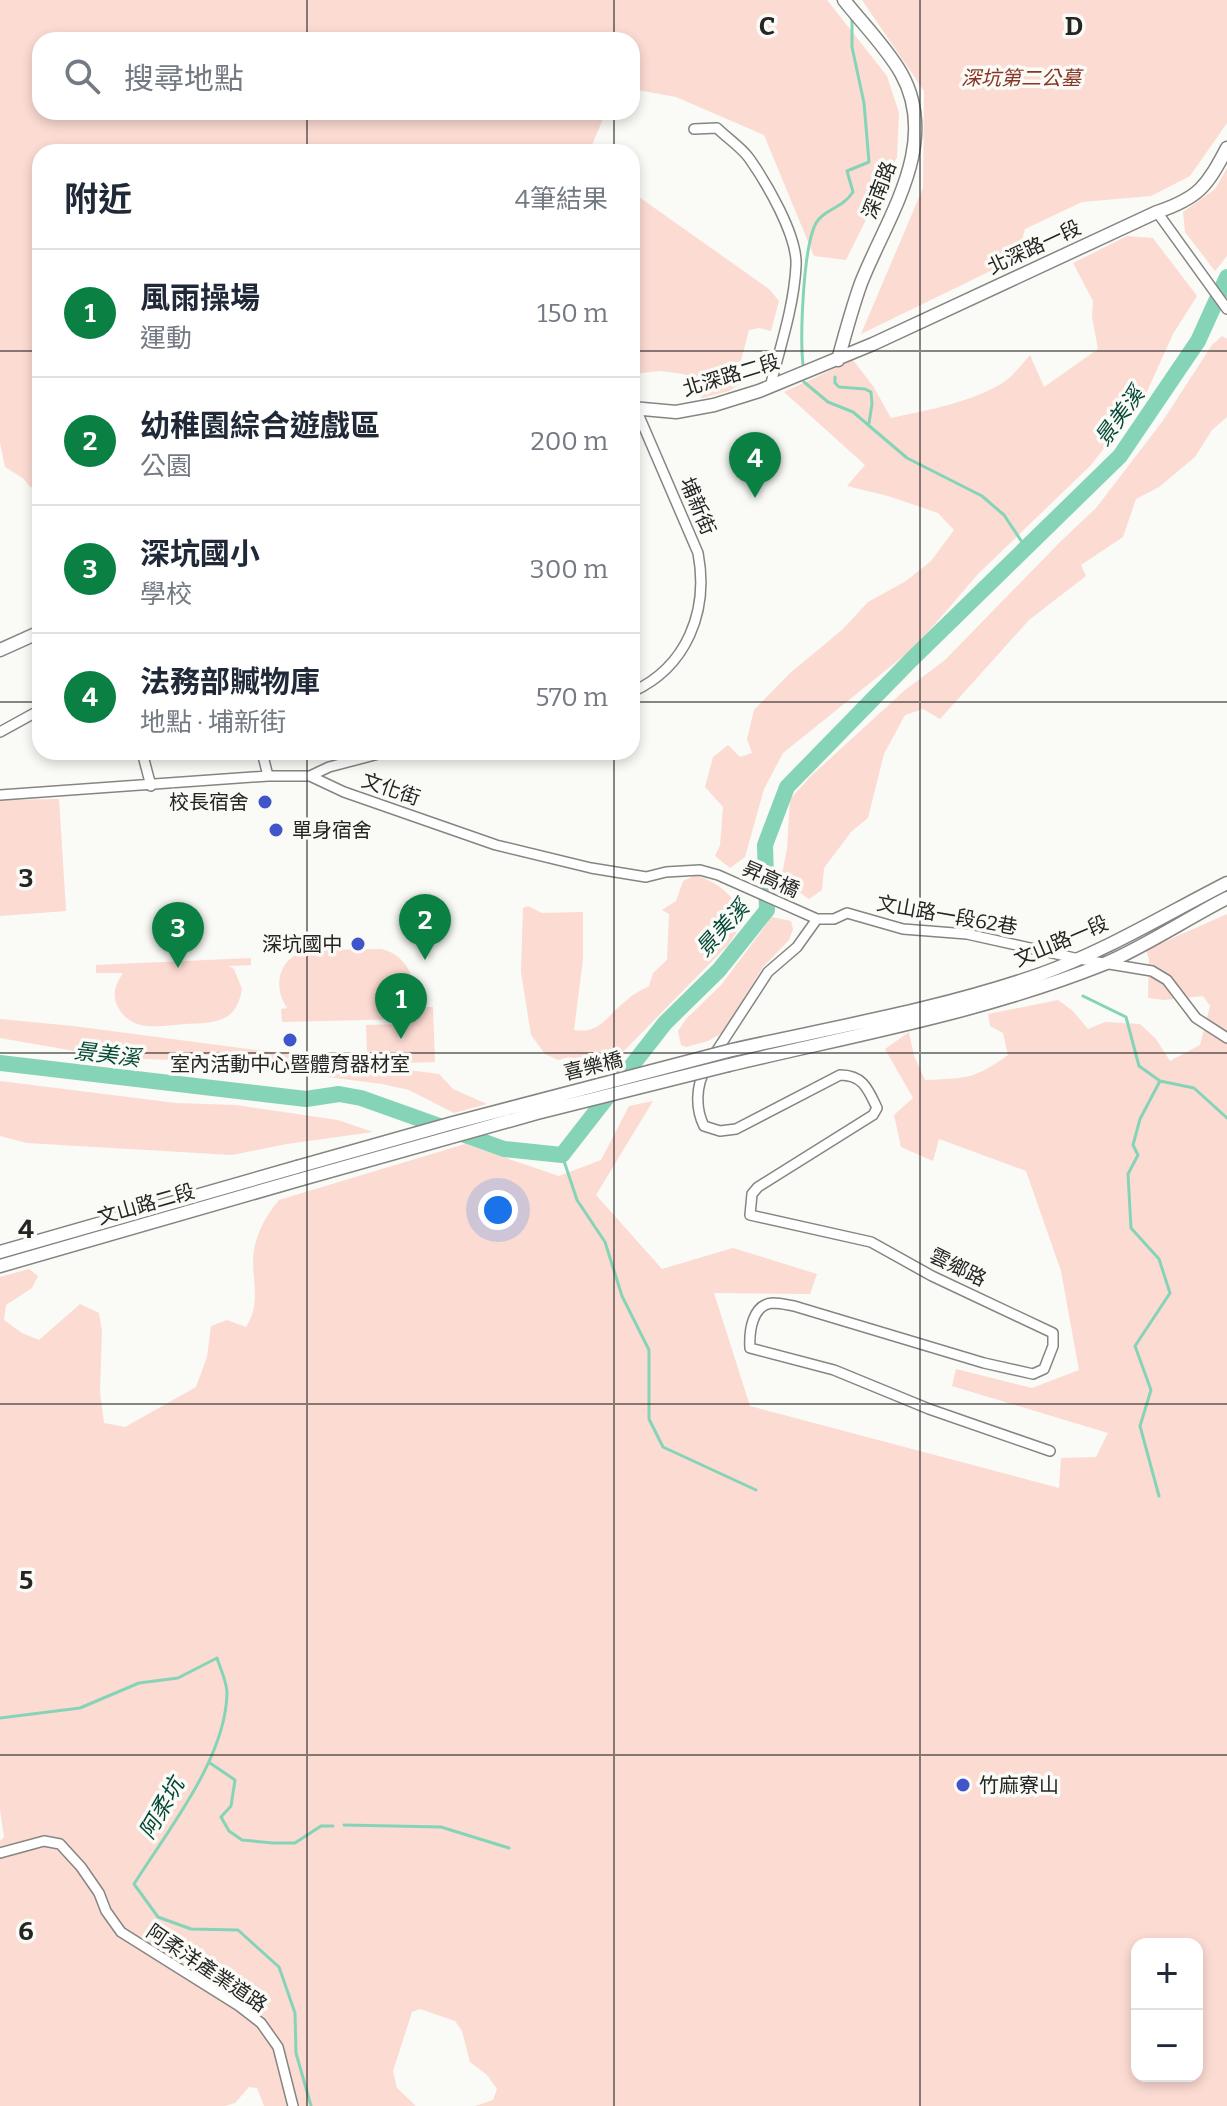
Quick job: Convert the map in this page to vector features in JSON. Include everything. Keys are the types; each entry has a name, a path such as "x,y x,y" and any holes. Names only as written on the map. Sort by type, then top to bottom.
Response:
{"main road":[{"name":"深南路","path":"838,360 861,284 908,179 915,116 901,72 846,3"},
{"name":"北深路一段","path":"838,360 1178,205 1209,181 1227,148"},
{"name":"北深路二段","path":"640,409 676,412 714,405 838,360"},
{"path":"0,650 32,636"},
{"name":"文山路一段","path":"902,1018 1039,975 1079,959 1227,883"},
{"name":"文山路一段","path":"902,1018 1043,986 1107,962 1227,898"},
{"name":"喜樂橋","path":"300,1173 902,1018"},
{"name":"文山路二段","path":"0,1252 300,1173"},
{"name":"文山路二段","path":"0,1266 300,1173"}],"street":[{"path":"694,129 717,128 747,156 778,209 791,240 797,263 770,387"},
{"path":"1157,212 1227,309"},
{"name":"埔新街","path":"640,422 698,553 701,578 697,613 689,638 673,665 640,688"},
{"path":"0,732 32,714"},
{"path":"144,760 151,786"},
{"path":"264,760 268,776"},
{"path":"310,776 354,760"},
{"name":"文化街","path":"0,795 268,776 310,776 344,792 496,845 640,877 700,870 718,875"},
{"name":"昇高橋","path":"718,875 814,918"},
{"name":"文山路一段62巷","path":"814,918 834,919 847,913 903,929 967,934 1158,974 1167,980 1196,1018 1227,1038"},
{"name":"雲鄉路","path":"814,918 797,947 768,972 701,1077 699,1116 704,1126 720,1131 736,1129 840,1075 852,1075 864,1083 877,1108 873,1115 758,1187 752,1194 750,1215 871,1242 932,1276 1053,1333 1053,1346 1044,1369 1033,1374 984,1363 794,1306 771,1303 764,1306 751,1324 750,1348 834,1370 929,1409 1050,1451"},
{"name":"阿柔洋產業道路","path":"0,1853 44,1841 60,1844 99,1893 106,1911 121,1932 261,2023 278,2047 293,2106"}],"green space":[{"path":"0,0 827,0 887,76 899,113 897,157 846,260 814,256 764,135 676,97 640,90 640,32 32,32 32,120 603,120 592,144 32,144 32,487 5,467 0,443"},
{"name":"深坑第二公墓","path":"862,0 1227,0 1227,123 1190,176 1151,196 1082,202 1025,229 1017,258 861,334 923,188 924,91"},
{"path":"1227,168 1227,256 1215,271 1185,232 1183,212 1215,189"},
{"path":"640,198 769,289 779,301 771,331 759,328 749,330 738,372 745,381 729,391 702,398 684,374 659,371 640,373"},
{"path":"1127,236 1153,238 1197,296 1173,334 1145,396 1091,465 978,574 916,646 783,753 764,789 745,857 730,868 715,856 720,845 723,807 705,787 713,757 728,745 740,757 752,753 747,739 754,710 789,674 843,629 868,602 906,581 931,561 954,530 938,513 847,486 865,465 784,392 853,360 873,386 891,418 949,405 991,389 1008,379 1030,355 1044,387 1098,349 1092,317 1093,301 1073,263"},
{"path":"1222,336 1227,339 1227,417 1212,430 1195,457 1159,487 1136,499 1123,537 1081,565 1086,576 1029,620 940,719 923,709 905,715 884,754 868,818 851,832 824,868 822,890 809,899 788,884 782,874 790,799 905,690 945,660 1096,508 1162,422 1212,345"},
{"path":"59,799 66,911 0,916 0,800"},
{"path":"696,875 726,892 745,920 728,945 614,1061 574,1071 569,1057 558,1060 545,1054 531,1035 521,972 523,908 528,906 542,913 583,912 583,959 574,1030 583,1031 603,1022 632,996 649,986 653,973 667,960 669,914 662,910 676,901 683,881"},
{"path":"1227,914 1227,2106 475,2106 493,2100 497,2089 487,2075 470,2062 462,2031 455,2021 420,2009 412,2012 393,2071 397,2088 416,2106 264,2106 257,2088 249,2087 235,2103 225,2106 0,2106 0,1841 4,1837 0,1810 0,1277 29,1269 38,1276 32,1288 6,1305 4,1320 39,1340 80,1304 99,1313 102,1331 100,1392 104,1423 125,1427 196,1387 207,1357 211,1326 227,1320 246,1327 254,1306 255,1245 264,1221 279,1200 465,1144 559,1176 601,1160 629,1106 653,1101 596,1195 662,1269 733,1248 817,1274 810,1294 714,1293 750,1406 1059,1488 1061,1458 1096,1457 1108,1433 952,1386 956,1369 1032,1388 1079,1370 1061,1271 1026,1171 939,1139 933,1161 901,1147 894,1115 913,1098 885,1049 909,1032 914,1056 925,1080 969,1076 1008,1055 1003,1033 990,1026 988,1014 1058,1000 1073,1011 1088,1029 1105,1022 1140,1024 1156,1039 1170,1061 1200,1045 1210,1006 1203,996 1164,1000 1148,998 1149,959 1146,950"},
{"path":"772,917 791,921 793,929 789,940 763,967 722,1033 708,1041 686,1047 681,1045 678,1031 686,1019 721,985"},
{"path":"381,949 398,957 410,972 412,990 404,1007 433,1007 435,1062 406,1063 405,1052 367,1053 366,1025 406,1024 406,1019 282,1022 281,1009 287,1008 282,1000 279,982 290,959 306,950"},
{"path":"251,958 251,965 229,966 234,969 242,989 236,1007 223,1019 207,1023 147,1026 131,1021 118,1007 115,998 116,985 123,973 96,973 96,965"},
{"path":"0,1019 439,1074 453,1089 487,1104 454,1113 409,1090 382,1084 204,1061 115,1058 0,1038"},
{"path":"0,1081 176,1103 236,1105 338,1120 373,1132 232,1155 27,1143 0,1136"}],"waterway":[{"path":"803,365 804,292 812,235 819,218 844,202 853,192 847,171 869,162 864,103 852,47 852,16"},
{"name":"景美溪","path":"0,1063 306,1099 339,1094 361,1098 504,1149 562,1155 665,1023 719,970 767,910 765,845 787,787 911,660 1120,456 1198,341 1227,277"},
{"path":"835,377 839,387 871,392 869,423"},
{"path":"804,382 828,402 853,412 907,458 982,496 1004,515 1026,548"},
{"path":"1083,996 1126,1017 1139,1066 1160,1081 1194,1088 1227,1118"},
{"path":"1159,1496 1140,1426 1151,1390 1135,1346 1170,1293 1159,1259 1131,1228 1128,1174 1138,1155 1133,1145 1140,1119 1160,1081"},
{"path":"562,1155 577,1200 605,1242 622,1296 649,1350 649,1419 663,1447 756,1490"},
{"name":"阿柔坑","path":"0,1718 80,1708 139,1683 178,1678 217,1658 227,1693 217,1743 193,1793 134,1884 158,1917 191,1929 238,1930 279,1967 295,2013 296,2053 311,2106"},
{"path":"210,1763 235,1780 231,1806 221,1817 229,1831 242,1840 295,1843 321,1826 333,1826"},
{"path":"344,1825 441,1827 509,1848"}],"place":[{"name":"法務部贓物庫","path":"755,498"},
{"name":"校長宿舍","path":"265,802"},
{"name":"單身宿舍","path":"276,830"},
{"name":"深坑國中","path":"358,944"},
{"name":"幼稚園綜合遊戲區","path":"425,960"},
{"name":"深坑國小","path":"178,968"},
{"name":"風雨操場","path":"401,1039"},
{"name":"室內活動中心暨體育器材室","path":"290,1040"},
{"name":"竹麻寮山","path":"963,1785"}]}
